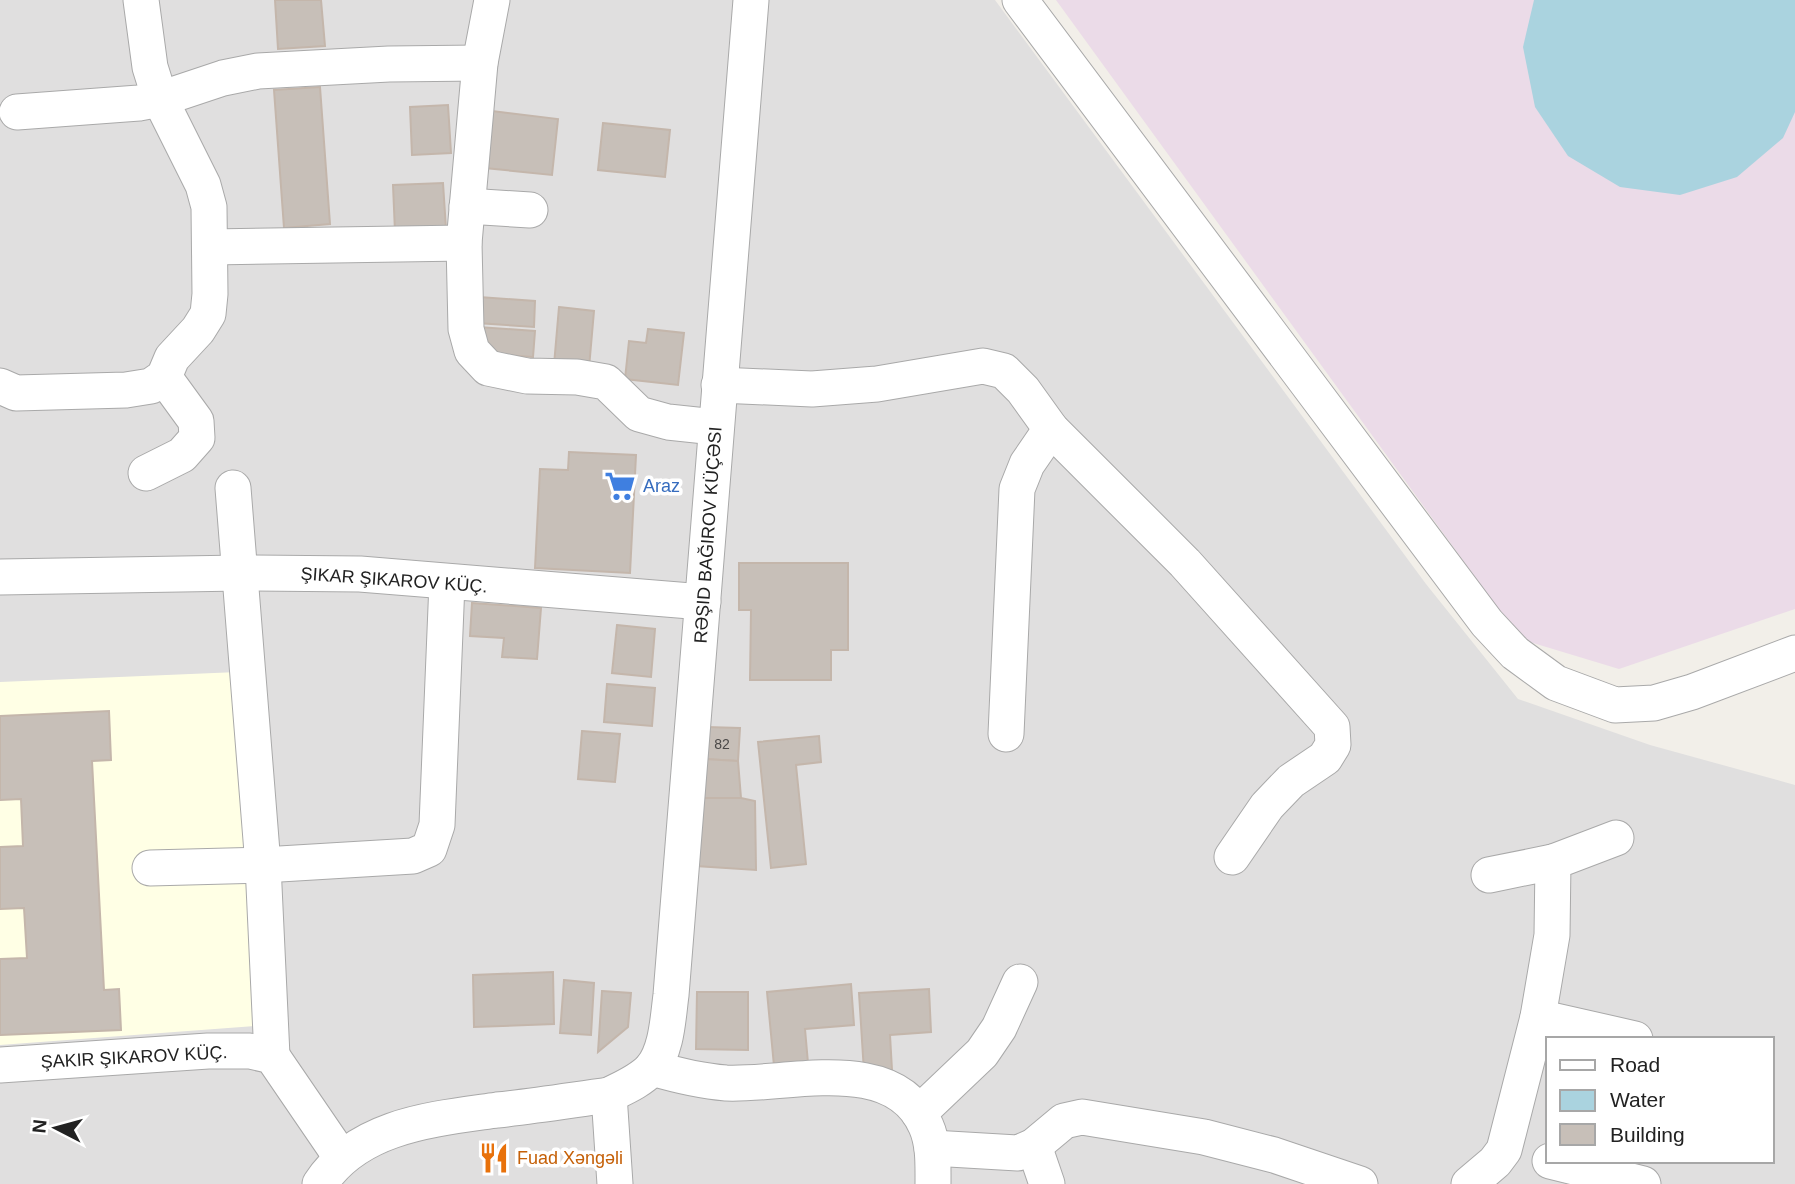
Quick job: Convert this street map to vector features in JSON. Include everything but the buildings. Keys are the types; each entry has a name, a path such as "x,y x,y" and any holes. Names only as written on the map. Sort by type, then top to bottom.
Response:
{"street":[{"path":"0,386 16,393 126,390 151,386 164,377 172,358 198,330 208,314 209,207 203,185 160,99 150,66 141,0"},
{"path":"492,0 480,63 464,243 466,329 472,351 488,368 527,376 577,377 606,382 639,414 668,422 715,427"},
{"path":"320,1184 341,1157 381,1134 439,1117 609,1095 631,1084 652,1068 666,1031 751,0"},
{"path":"1020,0 1487,623 1515,653 1556,683 1615,705 1654,703 1795,653"},
{"path":"18,112 139,103 160,99 222,78 258,71 389,64 480,63"},
{"path":"467,206 530,210"},
{"path":"210,247 464,243"},
{"path":"719,385 812,389 877,384 983,366 1004,371 1023,390 1051,429 1185,563 1332,727 1333,744 1325,758 1291,781 1267,806 1232,856"},
{"path":"146,473 182,455 197,438 196,421 164,377"},
{"path":"1006,734 1017,489 1027,464 1051,429"},
{"path":"233,488 263,865 272,1056 341,1157"},
{"name":"ŞIKAR ŞIKAROV KÜÇ.","path":"0,577 360,574 703,602"},
{"path":"149,869 413,856 429,849 437,825 447,583"},
{"path":"1489,875 1553,862 1616,838"},
{"path":"1469,1184 1495,1162 1504,1150 1538,1017 1552,935 1553,862"},
{"path":"919,1113 982,1053 999,1028 1020,982"},
{"path":"1538,1017 1626,1037"},
{"name":"ŞAKIR ŞIKAROV KÜÇ.","path":"0,1065 208,1051 250,1051 272,1056"},
{"path":"652,1068 685,1077 727,1083 838,1077 861,1079 896,1092 913,1103 927,1127 932,1148 933,1184"},
{"path":"609,1095 615,1184"},
{"path":"932,1148 1018,1153 1034,1146 1064,1121 1082,1117 1204,1137 1274,1155 1360,1184"},
{"path":"1034,1146 1047,1184"},
{"path":"1504,1150 1546,1160"},
{"path":"1557,1163 1643,1184"}],"shaded area":[{"path":"0,0 995,0 1426,584 1518,699 1650,745 1795,785 1795,1184 0,1184"},
{"path":"1056,0 1795,0 1795,609 1619,669 1520,639"},
{"path":"238,672 255,1026 0,1045 0,682"}],"water":[{"path":"1534,0 1795,0 1795,112 1783,138 1737,177 1680,195 1620,187 1568,156 1535,107 1523,47"}],"place":[{"name":"Araz","path":"620,486"},
{"name":"Fuad Xəngəli","path":"494,1158"}]}
